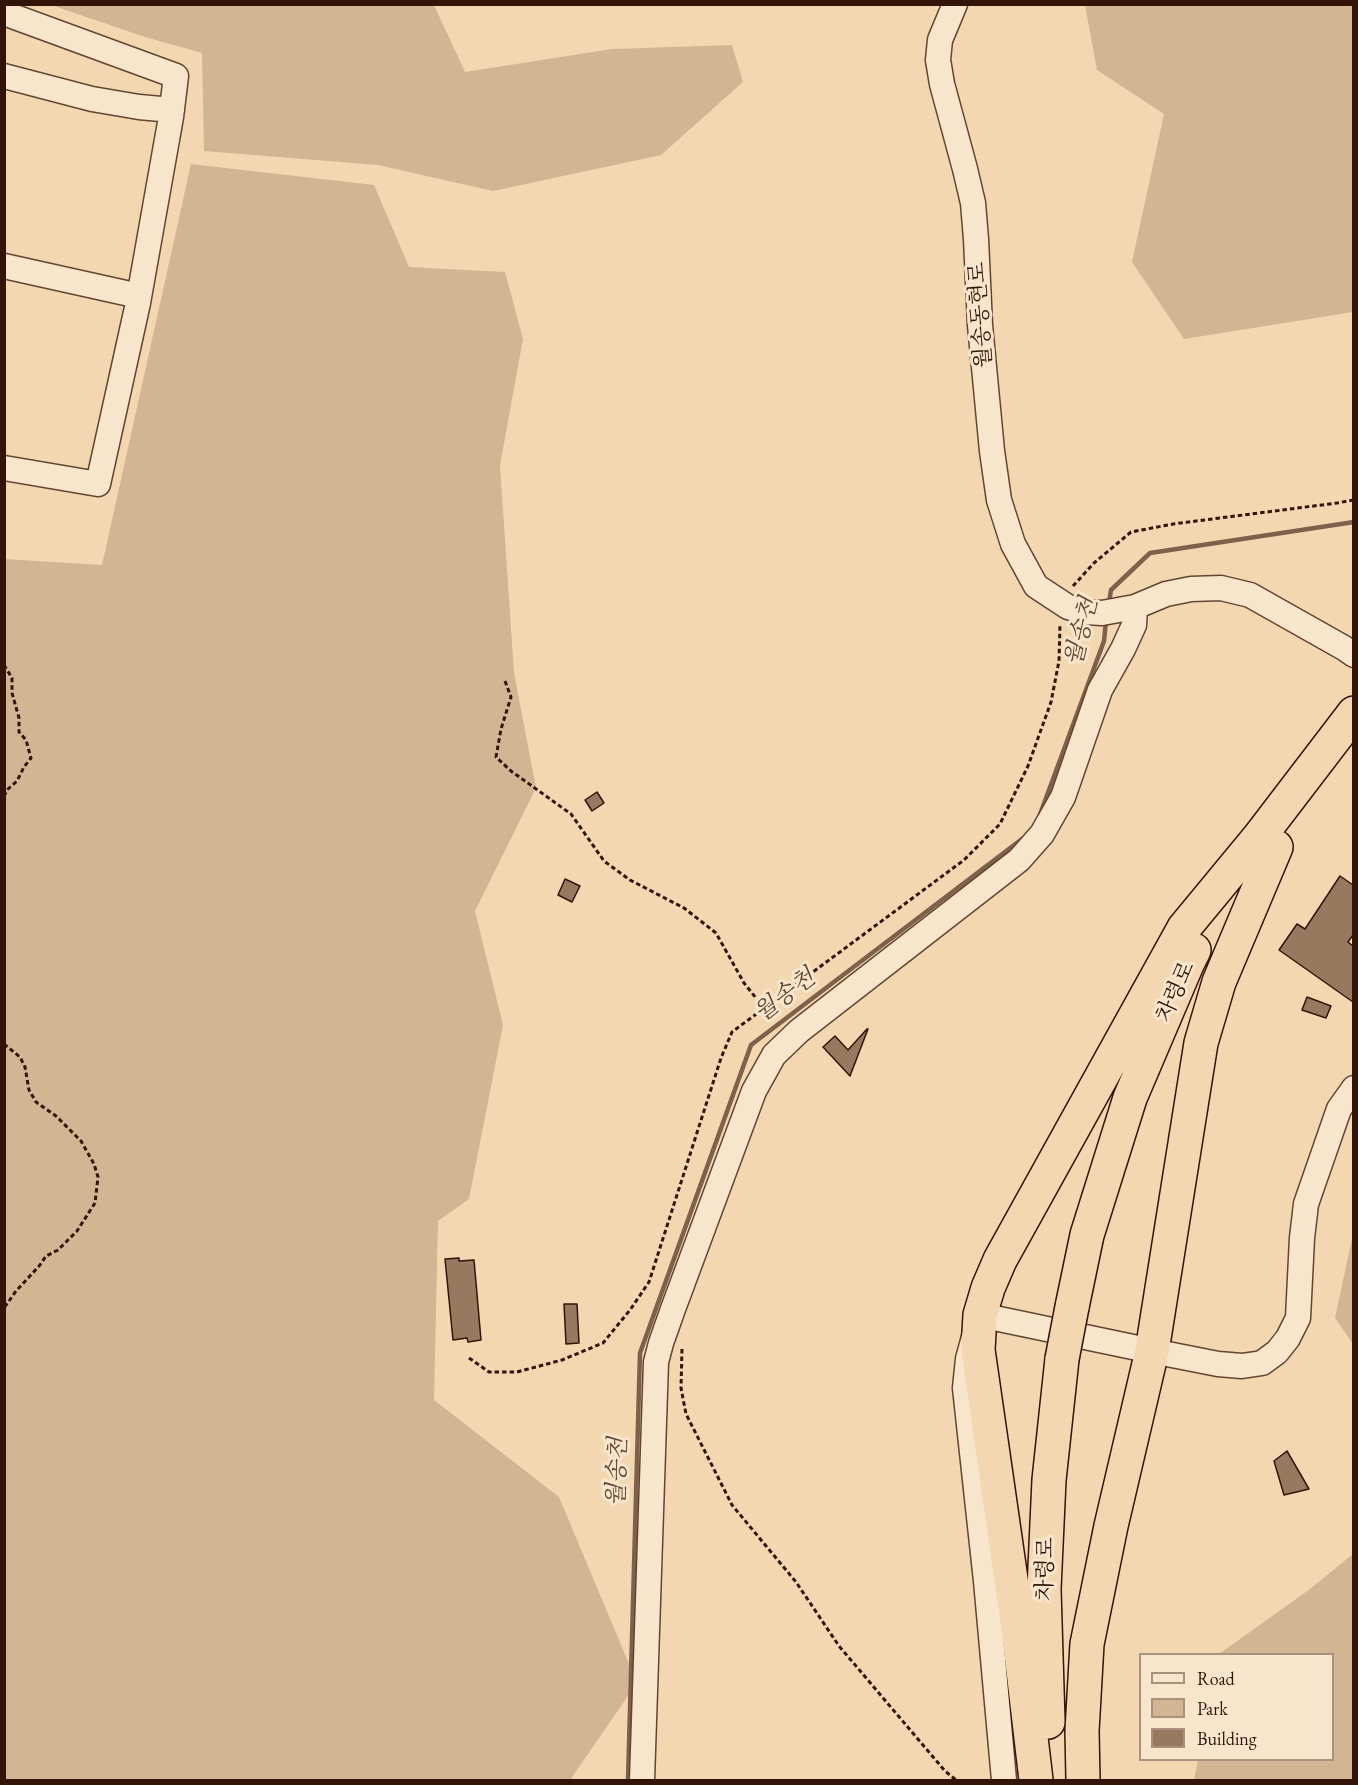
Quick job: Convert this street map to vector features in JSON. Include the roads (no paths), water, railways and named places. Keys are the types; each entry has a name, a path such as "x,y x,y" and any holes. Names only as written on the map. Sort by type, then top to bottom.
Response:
{"highway":[{"name":"차령로","path":"1053,1780 1048,1736 1044,1590 1048,1480 1082,1309 1149,1104 1205,971 1268,842 1353,712"},
{"name":"차령로","path":"1268,842 1353,745"},
{"path":"1036,1780 978,1350 980,1315 1000,1260 1184,928 1268,842"},
{"path":"1083,1780 1082,1731 1087,1644 1111,1526 1152,1351 1201,1043 1219,982 1268,842"},
{"name":"차령로","path":"1072,1360 1064,1590 1068,1734 1072,1780"}],"street":[{"path":"934,4 940,40"},
{"name":"월송동현로","path":"955,4 940,40 938,60 942,84 973,203 980,324 999,500 1013,544 1036,586 1064,604 1085,612 1102,613 1127,609"},
{"path":"4,13 176,76 139,296 98,484 4,468"},
{"path":"4,76 92,99 172,110"},
{"path":"4,266 139,296"},
{"path":"642,1780 656,1362 673,1309 754,1091 774,1055 799,1031 1019,860 1042,834 1063,797 1100,690 1134,625 1127,609 1166,594 1191,589 1221,588 1250,595 1353,655"},
{"path":"1004,1780 965,1388 968,1359 980,1315 1218,1364 1242,1366 1262,1363 1277,1352 1288,1338 1298,1318 1306,1204 1339,1109 1353,1089"}],"waterway":[{"name":"월송천","path":"1109,603 1111,590 1150,553 1354,522"},
{"name":"월송천","path":"1039,817 1104,641 1106,621"},
{"name":"월송천","path":"628,1780 640,1353 751,1045 1022,839"}]}
